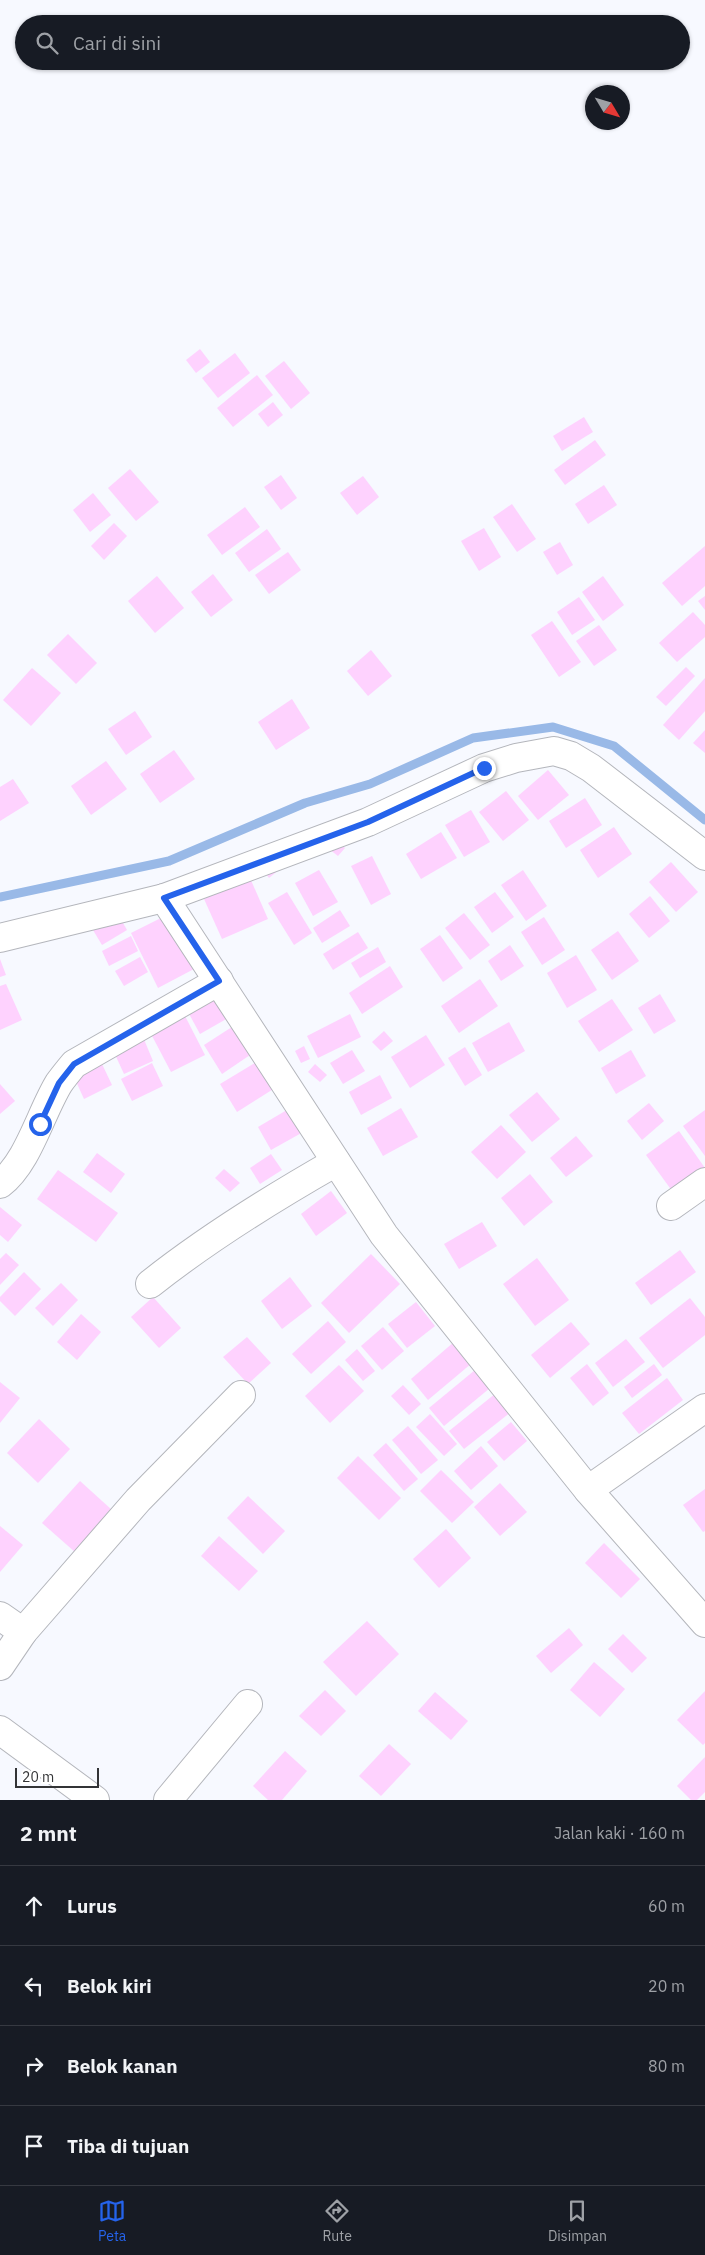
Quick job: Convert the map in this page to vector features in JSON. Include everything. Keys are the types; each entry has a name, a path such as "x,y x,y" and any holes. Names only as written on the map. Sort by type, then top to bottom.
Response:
{"street":[{"path":"0,938 164,898 368,822 484,768 516,758 554,750 572,756 591,768 705,856"},
{"path":"164,898 384,1235 588,1490 705,1623"},
{"path":"0,1184 18,1163 40,1124 59,1083 74,1064 219,981"},
{"path":"150,1284 201,1246 287,1190 336,1162"},
{"path":"671,1206 705,1182"},
{"path":"0,1666 23,1632 138,1500 241,1395"},
{"path":"588,1490 705,1408"},
{"path":"0,1616 23,1632"},
{"path":"168,1800 248,1704"},
{"path":"0,1730 95,1800"}],"building":[{"path":"200,349 210,362 196,373 186,360"},
{"path":"235,353 250,373 218,398 202,378"},
{"path":"284,361 310,393 291,409 265,376"},
{"path":"257,375 273,395 233,427 217,408"},
{"path":"273,402 283,415 268,427 258,414"},
{"path":"584,417 593,432 562,451 553,436"},
{"path":"595,440 606,455 565,485 554,470"},
{"path":"130,469 159,502 136,521 108,488"},
{"path":"281,475 297,498 281,510 264,487"},
{"path":"363,476 379,497 357,515 340,493"},
{"path":"604,485 617,505 588,524 575,504"},
{"path":"93,493 111,515 90,532 73,510"},
{"path":"512,504 536,539 517,552 493,517"},
{"path":"245,507 260,527 222,555 207,535"},
{"path":"114,523 127,536 104,560 91,546"},
{"path":"484,528 501,557 479,571 461,541"},
{"path":"267,529 281,549 249,572 235,553"},
{"path":"560,542 573,565 557,575 543,552"},
{"path":"705,546 705,586 682,606 662,583"},
{"path":"288,552 301,570 269,594 255,575"},
{"path":"213,574 233,600 211,617 191,592"},
{"path":"157,576 184,608 155,633 128,601"},
{"path":"603,576 624,605 603,621 582,592"},
{"path":"705,596 705,610 698,601"},
{"path":"579,597 595,620 572,635 557,612"},
{"path":"693,612 705,625 705,637 677,662 659,643"},
{"path":"552,621 581,662 559,677 531,635"},
{"path":"599,625 617,650 594,666 576,641"},
{"path":"68,634 97,663 76,684 47,655"},
{"path":"371,650 392,676 368,696 347,671"},
{"path":"686,667 695,676 666,706 656,697"},
{"path":"32,668 61,693 31,726 3,700"},
{"path":"705,678 705,711 679,740 663,725"},
{"path":"292,699 310,728 276,750 258,722"},
{"path":"135,711 152,737 126,755 108,729"},
{"path":"705,730 705,753 693,743"},
{"path":"174,750 195,779 160,803 140,774"},
{"path":"106,761 127,789 91,815 71,786"},
{"path":"548,770 569,795 538,820 518,796"},
{"path":"13,779 29,803 0,821 0,787"},
{"path":"506,791 529,820 503,841 479,812"},
{"path":"585,798 602,825 566,848 549,821"},
{"path":"471,810 490,842 464,857 445,825"},
{"path":"614,827 632,854 598,878 580,850"},
{"path":"441,832 457,858 421,879 406,854"},
{"path":"336,840 345,848 338,856 329,849"},
{"path":"372,856 391,894 371,905 351,866"},
{"path":"671,862 698,892 676,912 649,882"},
{"path":"280,869 269,878 263,870"},
{"path":"319,870 338,902 313,916 295,883"},
{"path":"523,870 547,906 526,921 501,885"},
{"path":"250,878 268,919 222,939 204,899"},
{"path":"287,892 312,933 294,945 268,903"},
{"path":"495,892 514,917 492,933 474,907"},
{"path":"650,896 670,921 649,938 629,914"},
{"path":"340,910 350,926 322,943 313,928"},
{"path":"464,913 490,945 470,960 445,928"},
{"path":"167,915 194,969 158,988 131,933"},
{"path":"119,916 127,930 102,945 93,930"},
{"path":"544,917 565,950 542,965 521,932"},
{"path":"618,931 639,961 612,980 591,950"},
{"path":"358,932 368,948 333,970 323,954"},
{"path":"440,935 463,968 443,982 420,949"},
{"path":"131,936 138,951 109,966 102,951"},
{"path":"510,945 524,966 501,981 488,961"},
{"path":"378,947 386,962 360,978 351,963"},
{"path":"576,955 597,990 567,1008 547,973"},
{"path":"140,957 148,972 124,986 115,971"},
{"path":"0,959 6,975 0,977"},
{"path":"390,966 403,987 362,1014 349,993"},
{"path":"480,979 498,1006 459,1033 441,1006"},
{"path":"6,984 22,1020 0,1030 0,986"},
{"path":"660,994 676,1021 654,1034 638,1008"},
{"path":"216,996 228,1018 200,1034 188,1012"},
{"path":"612,999 633,1030 599,1052 578,1021"},
{"path":"184,1014 205,1055 171,1072 150,1032"},
{"path":"350,1014 361,1037 318,1058 307,1036"},
{"path":"509,1022 525,1051 488,1072 472,1043"},
{"path":"235,1025 253,1053 222,1074 204,1045"},
{"path":"384,1031 393,1041 381,1051 372,1042"},
{"path":"426,1035 445,1065 410,1088 391,1057"},
{"path":"143,1037 153,1061 124,1074 113,1050"},
{"path":"304,1046 310,1059 301,1063 295,1051"},
{"path":"465,1047 482,1075 465,1086 448,1058"},
{"path":"352,1050 365,1071 343,1084 330,1063"},
{"path":"631,1050 646,1076 616,1094 601,1068"},
{"path":"258,1061 275,1088 237,1112 220,1084"},
{"path":"152,1063 163,1086 132,1101 121,1079"},
{"path":"102,1064 112,1085 84,1099 74,1077"},
{"path":"315,1064 327,1075 320,1082 308,1072"},
{"path":"380,1075 392,1098 361,1115 349,1092"},
{"path":"0,1084 15,1101 0,1114"},
{"path":"537,1092 560,1119 532,1142 509,1115"},
{"path":"649,1103 664,1121 642,1140 627,1121"},
{"path":"292,1107 305,1131 271,1150 258,1127"},
{"path":"401,1108 418,1137 383,1156 367,1128"},
{"path":"705,1110 705,1156 683,1126"},
{"path":"501,1125 526,1152 497,1179 471,1152"},
{"path":"679,1131 705,1168 705,1174 675,1195 646,1155"},
{"path":"576,1136 593,1156 566,1177 550,1158"},
{"path":"97,1153 125,1174 111,1193 83,1172"},
{"path":"271,1154 282,1170 260,1184 250,1168"},
{"path":"224,1169 240,1183 230,1192 215,1178"},
{"path":"58,1170 118,1213 96,1242 37,1199"},
{"path":"530,1174 553,1202 524,1226 501,1198"},
{"path":"331,1191 347,1213 316,1236 301,1214"},
{"path":"0,1207 22,1225 8,1242 0,1235"},
{"path":"482,1222 497,1246 459,1269 444,1244"},
{"path":"680,1250 696,1272 651,1305 635,1283"},
{"path":"6,1253 19,1265 0,1285 0,1259"},
{"path":"371,1254 400,1284 349,1333 321,1303"},
{"path":"537,1258 569,1300 535,1326 503,1284"},
{"path":"24,1272 41,1289 15,1316 0,1301 0,1297"},
{"path":"290,1277 312,1306 282,1329 261,1301"},
{"path":"61,1283 78,1300 53,1326 35,1308"},
{"path":"153,1297 181,1328 159,1348 131,1317"},
{"path":"690,1298 705,1317 705,1335 663,1368 639,1338"},
{"path":"416,1302 435,1326 407,1348 388,1324"},
{"path":"81,1314 101,1332 77,1360 57,1342"},
{"path":"328,1321 346,1342 311,1374 292,1354"},
{"path":"571,1322 590,1344 550,1378 531,1355"},
{"path":"383,1327 404,1351 382,1370 361,1346"},
{"path":"247,1337 271,1363 248,1384 223,1357"},
{"path":"626,1339 645,1362 613,1387 595,1363"},
{"path":"454,1342 472,1363 428,1400 411,1379"},
{"path":"357,1349 375,1371 363,1381 345,1360"},
{"path":"587,1364 609,1393 593,1406 570,1378"},
{"path":"654,1364 662,1375 632,1398 624,1387"},
{"path":"339,1365 364,1391 330,1423 305,1396"},
{"path":"475,1370 490,1388 444,1426 429,1408"},
{"path":"667,1378 683,1400 639,1434 622,1413"},
{"path":"0,1382 20,1398 0,1423"},
{"path":"403,1385 421,1404 409,1415 391,1396"},
{"path":"496,1393 511,1412 464,1449 449,1431"},
{"path":"430,1414 457,1444 444,1456 416,1427"},
{"path":"39,1419 70,1449 38,1483 7,1453"},
{"path":"511,1422 527,1441 504,1461 487,1442"},
{"path":"408,1426 438,1460 421,1474 392,1440"},
{"path":"386,1443 418,1479 404,1491 373,1455"},
{"path":"481,1446 498,1466 471,1490 454,1471"},
{"path":"358,1456 401,1498 379,1520 337,1478"},
{"path":"441,1470 474,1502 452,1523 420,1491"},
{"path":"80,1481 112,1510 75,1552 42,1523"},
{"path":"500,1483 527,1512 500,1536 474,1507"},
{"path":"705,1489 705,1531 703,1532 683,1505"},
{"path":"248,1496 285,1531 263,1554 227,1518"},
{"path":"0,1526 23,1545 0,1572"},
{"path":"446,1529 471,1558 439,1588 413,1559"},
{"path":"219,1536 258,1571 239,1591 201,1556"},
{"path":"604,1543 640,1579 621,1598 585,1563"},
{"path":"367,1621 399,1654 356,1696 323,1662"},
{"path":"569,1628 583,1645 551,1673 536,1656"},
{"path":"623,1634 647,1658 632,1673 608,1649"},
{"path":"594,1662 625,1689 600,1717 570,1690"},
{"path":"325,1690 346,1711 321,1736 299,1716"},
{"path":"705,1691 705,1743 703,1745 677,1720"},
{"path":"435,1692 468,1721 451,1740 418,1711"},
{"path":"389,1744 411,1764 381,1796 359,1776"},
{"path":"285,1751 307,1771 282,1800 268,1800 253,1786"},
{"path":"705,1757 705,1792 697,1800 691,1800 677,1786"}],"waterway":[{"path":"0,897 169,861 305,803 370,784 473,738 553,727 614,746 705,820"}],"route":[{"path":"40,1124 59,1083 74,1064 219,981 164,898 368,822 484,768"}]}
